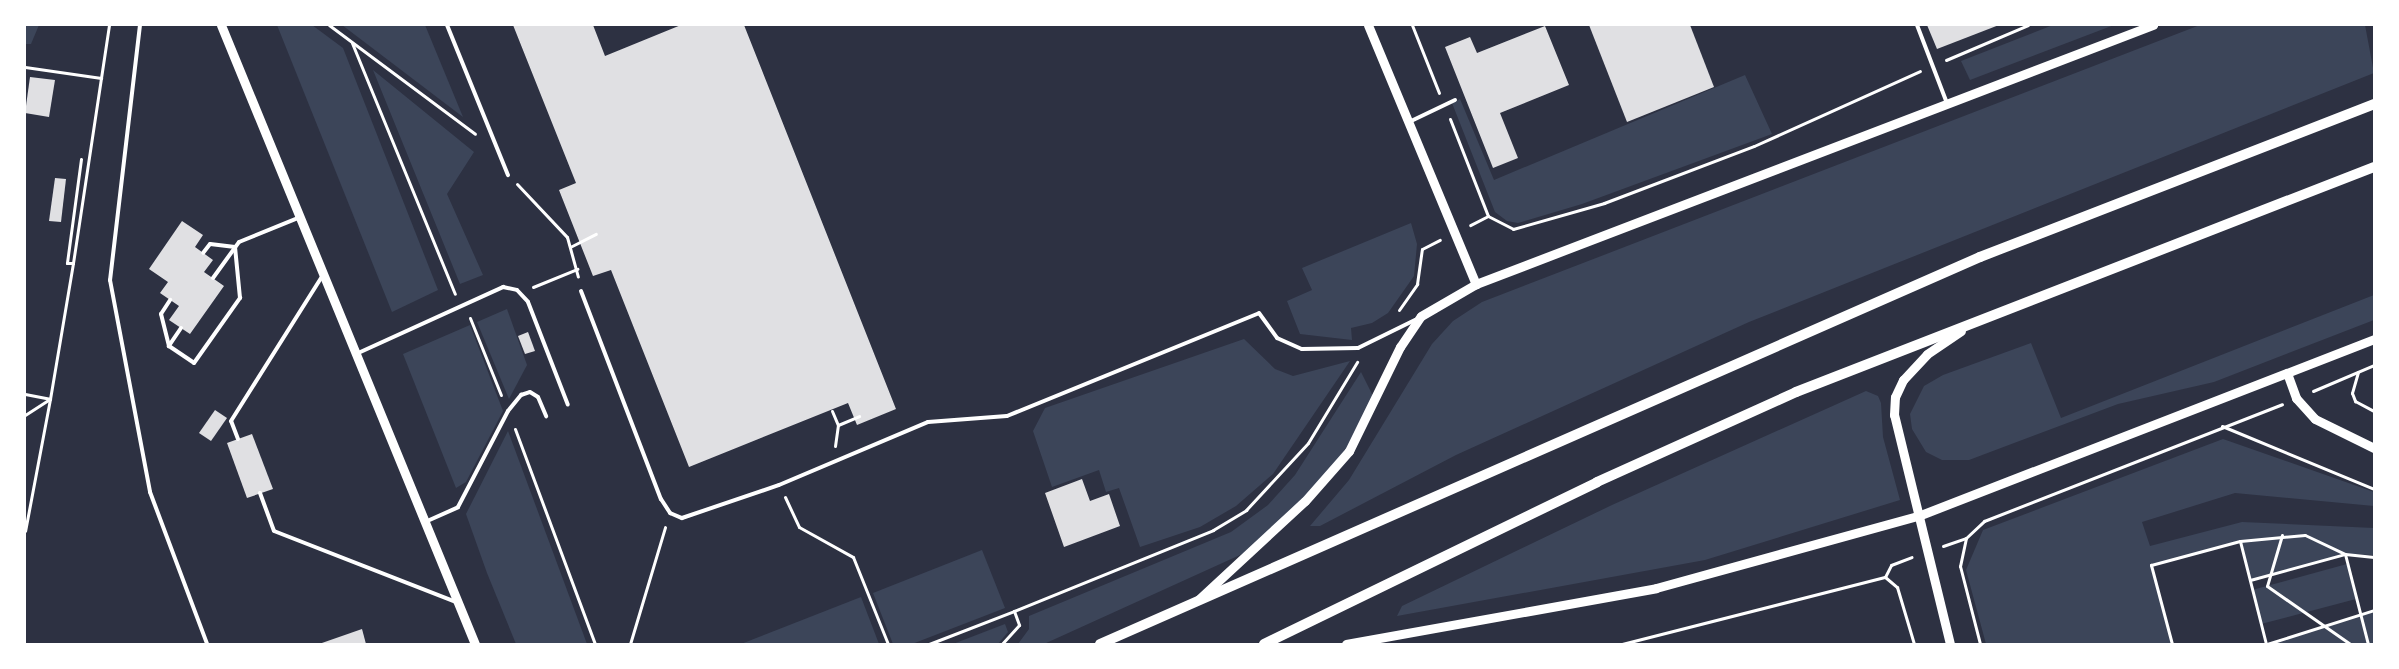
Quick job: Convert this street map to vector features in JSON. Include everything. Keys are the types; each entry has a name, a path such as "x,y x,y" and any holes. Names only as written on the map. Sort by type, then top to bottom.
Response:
{"main road":[{"path":"1100,644 1190,607 1980,257 2374,104"},
{"path":"1264,644 1615,474 1796,392 2374,167"}],"street":[{"path":"221,25 353,356 422,523 475,644"},
{"path":"1368,25 1476,284"},
{"path":"1190,607 1305,501 1349,451 1400,347 1421,316 1476,284 2153,25"},
{"path":"1950,644 1898,443 1895,396 1927,354 1972,324"},
{"path":"1346,644 1656,588 1918,516 2374,339"},
{"path":"2287,373 2296,398 2315,419 2374,448"}],"lane":[{"path":"140,25 110,280 150,492 207,644"},
{"path":"446,25 508,175"},
{"path":"1917,25 1948,105"},
{"path":"1408,122 1455,100"},
{"path":"213,278 235,247 298,218"},
{"path":"203,253 210,244 235,247"},
{"path":"170,300 161,314 169,346 194,362 240,298 235,247"},
{"path":"238,439 231,421 322,278"},
{"path":"353,356 461,308 503,287 517,290 528,302 568,405"},
{"path":"581,291 670,512 682,518 694,516 779,485 928,422 1007,416 1259,313 1277,338 1302,349 1358,348 1421,316"},
{"path":"169,346 181,328"},
{"path":"422,523 458,507 508,411 521,395 530,392 538,397 546,416"},
{"path":"260,493 274,531 457,602"}],"path":[{"path":"25,531 50,399 109,25"},
{"path":"329,25 498,151"},
{"path":"1412,25 1488,216 1513,229 1604,203 1754,146 2028,25"},
{"path":"2374,30 2374,40"},
{"path":"352,43 461,308 468,315 508,411 595,644"},
{"path":"25,68 101,78"},
{"path":"72,263 67,263 81,159"},
{"path":"508,175 567,237 581,291"},
{"path":"1396,314 1417,284 1422,249 1488,216"},
{"path":"570,247 596,234"},
{"path":"930,644 1213,530 1246,510 1308,443 1360,358"},
{"path":"1622,644 1885,577 1891,565 1966,538 1984,521 2374,366"},
{"path":"2358,372 2352,392 2355,401 2374,411"},
{"path":"25,394 50,399"},
{"path":"25,415 50,399"},
{"path":"832,411 838,425 833,462"},
{"path":"838,425 860,416"},
{"path":"2222,426 2374,489"},
{"path":"779,485 799,527 853,557 888,644"},
{"path":"630,644 670,512"},
{"path":"2282,535 2267,586 2321,626 2350,644"},
{"path":"2172,644 2151,565 2240,541 2282,535 2304,535 2345,554"},
{"path":"1966,538 1960,566 1980,644"},
{"path":"2240,541 2266,644 2374,610"},
{"path":"2345,554 2368,644"},
{"path":"2250,580 2345,554 2373,556"},
{"path":"1885,577 1898,587 1914,644"},
{"path":"1002,644 1019,625 1014,611"}],"shaded area":[{"path":"25,25 39,25 31,44 25,44"},
{"path":"277,25 312,25 343,48 438,290 392,312"},
{"path":"342,25 425,25 463,117"},
{"path":"2053,25 2114,25 1970,80 1961,61"},
{"path":"2200,25 2365,25 2374,73 1749,322 1456,455 1320,526 1310,526 1349,480 1432,344 1453,321 1482,302"},
{"path":"373,70 474,152 447,194 483,275 460,284"},
{"path":"1745,75 1772,134 1582,204 1518,223 1507,221 1495,212 1452,103 1460,99 1494,180"},
{"path":"1411,223 1417,244 1414,276 1388,313 1372,323 1351,328 1352,340 1300,334 1287,301 1312,290 1302,268"},
{"path":"2374,295 2374,320 2214,382 2118,404 1969,460 1942,460 1926,452 1912,429 1910,414 1924,386 1943,375 2031,343 2061,418"},
{"path":"507,309 527,365 509,399 477,322"},
{"path":"470,325 503,411 466,482 456,488 403,354"},
{"path":"1244,339 1275,369 1293,376 1350,361 1273,474 1236,506 1200,527 1140,547 1119,488 1106,492 1099,470 1052,487 1033,431 1045,408"},
{"path":"1361,372 1373,396 1344,454 1306,500 1251,550 1044,644 1018,644 1029,629 1029,616 1231,532 1268,505 1295,475"},
{"path":"1866,391 1878,396 1881,403 1883,437 1900,500 1705,560 1397,616 1402,606 1612,505"},
{"path":"508,431 587,644 516,644 487,573 466,514"},
{"path":"2223,439 2374,492 2374,506 2235,493 2142,522 2150,546 2242,522 2374,528 2374,555 2345,554 2250,580 2240,541 2152,565 2172,644 1986,644 1966,570 1983,530"},
{"path":"982,550 1005,608 912,644 893,644 873,593"},
{"path":"2347,564 2356,599 2261,624 2252,590"},
{"path":"861,597 879,644 741,644"},
{"path":"2374,610 2374,644 2267,644"},
{"path":"1005,624 1008,632 998,644 953,644"}],"building":[{"path":"513,25 593,25 605,56 681,25 744,25 896,409 857,425 848,403 689,467 611,270 593,276 559,190 576,183"},
{"path":"1589,25 1690,25 1714,87 1627,122"},
{"path":"1927,25 1999,25 1937,49"},
{"path":"1545,26 1569,85 1500,113 1518,158 1493,168 1445,47 1470,37 1477,53"},
{"path":"30,77 55,80 49,117 25,113"},
{"path":"55,178 66,179 61,222 49,221"},
{"path":"182,221 203,235 195,247 213,260 204,272 224,286 190,334 169,320 179,306 160,293 168,282 149,269"},
{"path":"528,332 535,351 525,354 518,336"},
{"path":"215,410 227,418 211,441 199,433"},
{"path":"252,434 273,489 247,498 227,443"},
{"path":"1082,479 1090,501 1109,494 1120,526 1064,547 1045,493"},
{"path":"362,629 366,644 319,644"}]}
